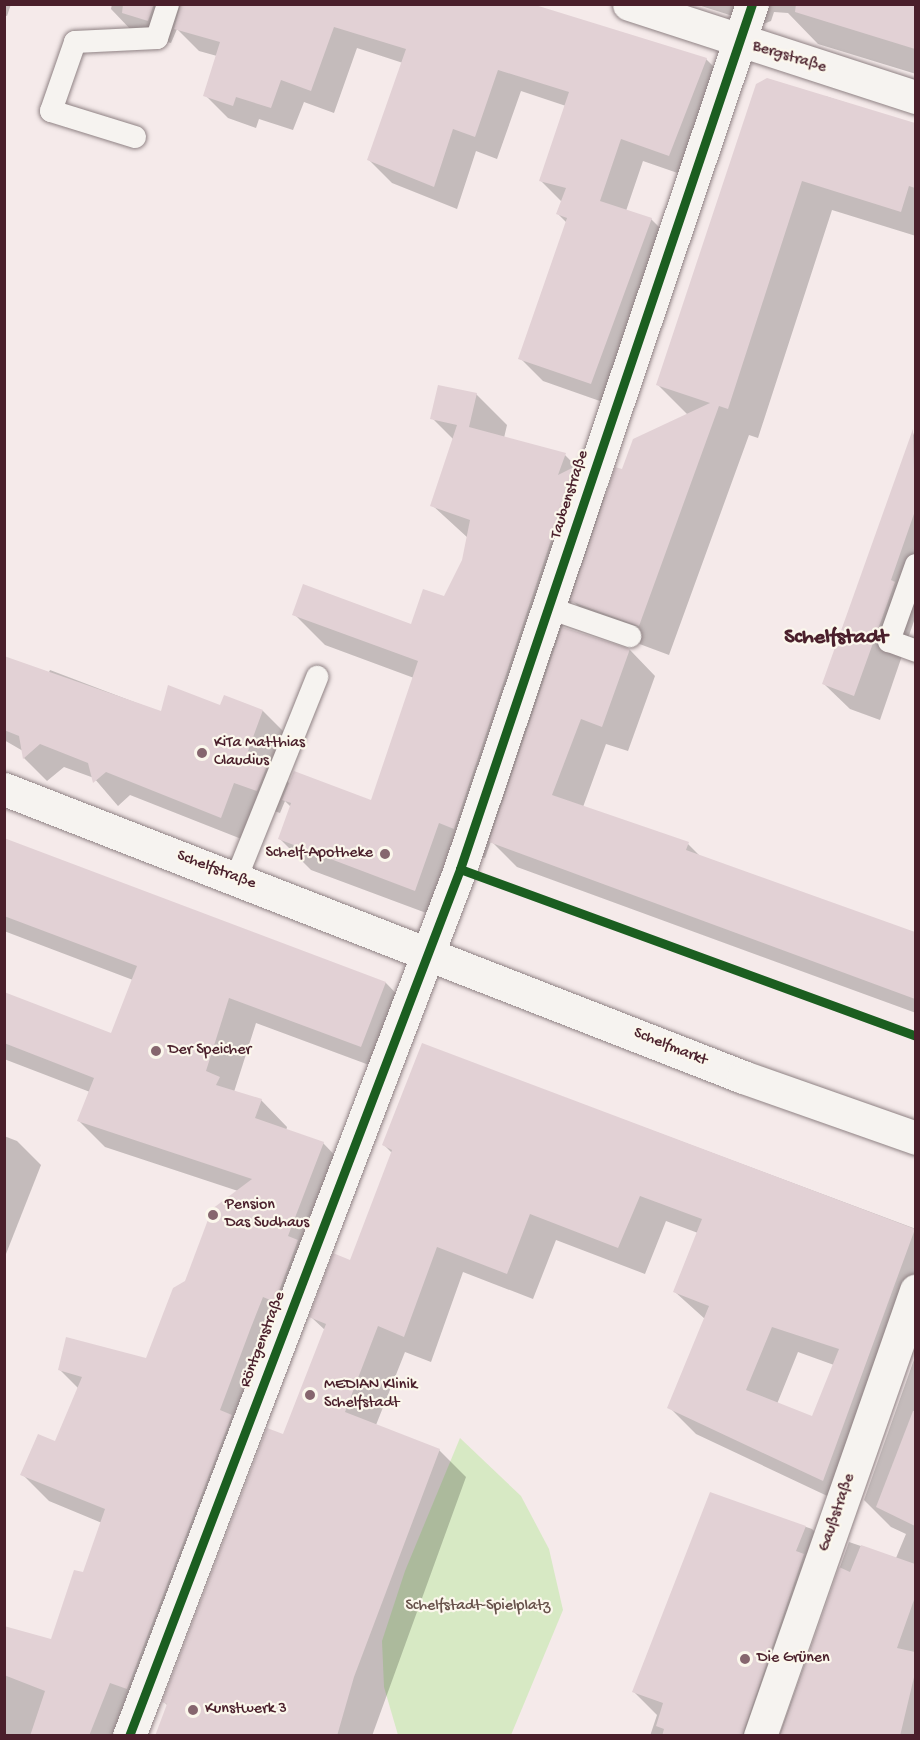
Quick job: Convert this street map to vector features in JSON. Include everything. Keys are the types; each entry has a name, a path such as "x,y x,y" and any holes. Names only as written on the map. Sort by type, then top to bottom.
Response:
{"street":[{"name":"Bergstraße","path":"628,4 739,42 915,97"},
{"name":"Taubenstraße","path":"426,955 460,869 752,4"},
{"name":"Schelfstraße","path":"4,789 426,955"},
{"name":"Schelfmarkt","path":"426,955 743,1077 915,1138"},
{"name":"Röntgenstraße","path":"129,1736 426,955"},
{"name":"Gaußstraße","path":"760,1736 915,1291"}],"lane":[{"path":"135,137 51,111 75,42 157,38 168,4"},
{"path":"915,565 890,641 915,651"},
{"path":"549,608 630,636"},
{"path":"237,879 317,677"}],"green space":[{"name":"Schelfstadt-Spielplatz","path":"460,1438 521,1496 549,1549 563,1610 511,1735 398,1735 384,1687 382,1641 405,1571"}],"building":[{"path":"123,4 154,4 148,21 122,13"},
{"path":"181,4 532,4 707,58 669,156 621,139 600,201 652,218 591,384 518,359 567,218 556,214 566,188 539,181 569,92 498,70 475,137 453,129 434,187 367,160 406,49 334,27 311,91 281,80 271,108 236,97 233,106 203,96 220,42 174,29"},
{"path":"796,4 915,4 915,49 795,12"},
{"path":"767,78 915,123 915,188 909,186 901,212 802,181 728,409 719,406 639,626 570,601 615,467 622,469 633,439 710,403 656,385 756,84"},
{"path":"438,385 477,393 469,427 566,453 558,475 576,466 454,829 439,823 415,891 278,839 291,803 282,800 294,771 371,800 418,661 292,615 303,584 411,624 423,589 444,596 462,560 470,520 430,506 457,425 430,419"},
{"path":"913,429 915,511 891,580 895,582 854,696 822,684"},
{"path":"562,627 630,649 602,727 581,719 552,795 689,842 686,850 915,932 915,999 489,842"},
{"path":"4,656 161,711 168,685 220,705 224,695 263,710 248,751 269,761 257,791 234,783 221,818 106,772 93,783 88,763 40,744 23,759 19,736 4,730"},
{"path":"4,838 386,982 361,1047 229,998 206,1071 220,1077 216,1085 262,1099 255,1118 324,1142 288,1236 298,1240 275,1302 263,1297 250,1330 220,1410 232,1415 127,1689 110,1683 89,1736 30,1736 45,1691 4,1675 4,1626 51,1639 74,1570 83,1572 105,1509 20,1475 38,1434 55,1441 82,1377 58,1370 66,1337 146,1358 173,1288 185,1281 212,1209 252,1179 77,1121 94,1078 4,1043 4,992 111,1033 137,966 4,916"},
{"path":"422,1043 915,1229 823,1481 667,1408 709,1306 673,1292 702,1219 640,1196 618,1248 530,1214 507,1274 437,1247 404,1337 378,1326 345,1412 440,1449 354,1677 337,1736 155,1736 167,1704 162,1702 267,1428 283,1434 326,1324 309,1317 333,1253 350,1260 392,1150 382,1145","holes":["772,1327 839,1349 812,1416 746,1390"]},
{"path":"913,1411 915,1411 915,1526 876,1507"},
{"path":"710,1492 806,1526 796,1551 804,1554 742,1736 662,1736 664,1729 656,1726 663,1703 632,1692"},
{"path":"861,1545 915,1564 915,1597 897,1648 915,1652 915,1673 900,1736 780,1736 839,1567 850,1572"}],"cycle path":[{"path":"129,1736 460,869 752,4"},
{"path":"460,869 916,1036"}],"place":[{"name":"KiTa Matthias Claudius","path":"202,753"},
{"name":"Schelf-Apotheke","path":"385,854"},
{"name":"Der Speicher","path":"156,1051"},
{"name":"Pension Das Sudhaus","path":"213,1215"},
{"name":"MEDIAN Klinik Schelfstadt","path":"310,1395"},
{"name":"Die Grünen","path":"745,1659"},
{"name":"Kunstwerk 3","path":"193,1710"}],"district":[{"name":"Schelfstadt","path":"836,639"}]}
